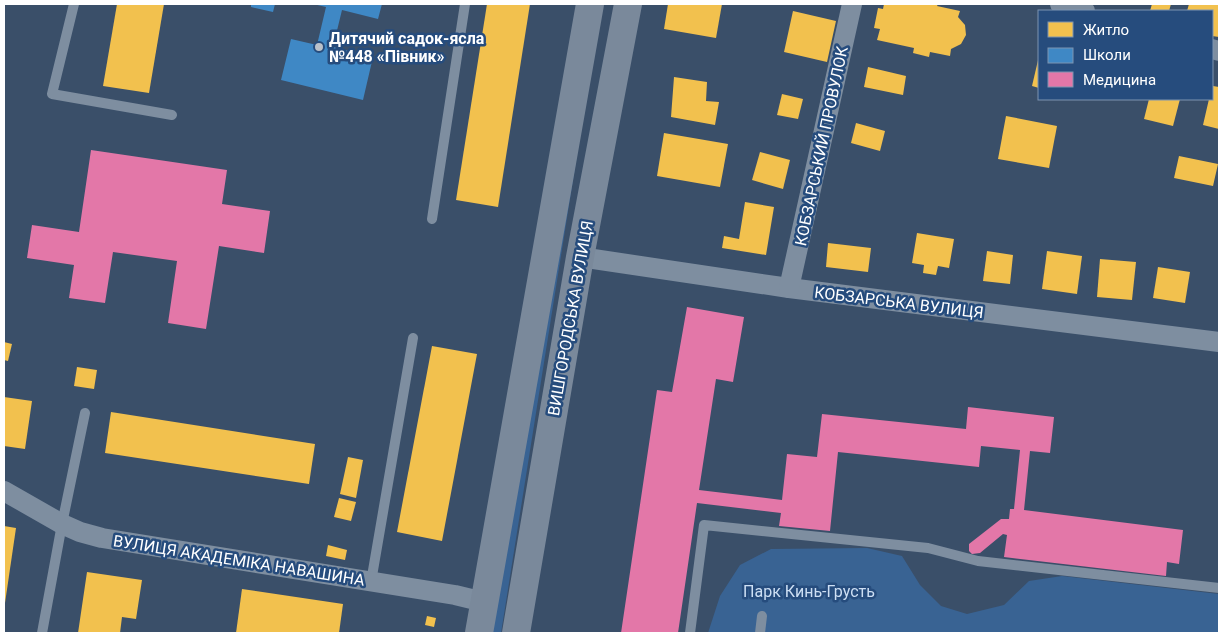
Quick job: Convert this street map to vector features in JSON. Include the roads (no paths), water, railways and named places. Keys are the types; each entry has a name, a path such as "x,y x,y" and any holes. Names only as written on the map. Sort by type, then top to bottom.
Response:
{"main road":[{"path":"479,633 590,4"},
{"name":"ВИШГОРОДСЬКА ВУЛИЦЯ","path":"516,633 580,257 628,4"}],"street":[{"name":"КОБЗАРСЬКИЙ ПРОВУЛОК","path":"789,288 852,4"},
{"path":"1060,4 1081,10"},
{"name":"КОБЗАРСЬКА ВУЛИЦЯ","path":"580,257 789,288 1219,342"},
{"name":"ВУЛИЦЯ АКАДЕМІКА НАВАШИНА","path":"4,491 62,524 80,532 102,538 484,602"}],"lane":[{"path":"74,4 52,94 172,115"},
{"path":"432,219 464,4"},
{"path":"371,582 413,338"},
{"path":"42,633 85,414"},
{"path":"690,633 704,525 928,548 978,561 1219,588"},
{"path":"760,633 762,616"}],"place":[{"name":"Дитячий садок-ясла №448 «Півник»","path":"319,47"}],"park label":[{"name":"Парк Кинь-Грусть","path":"809,591"}]}
